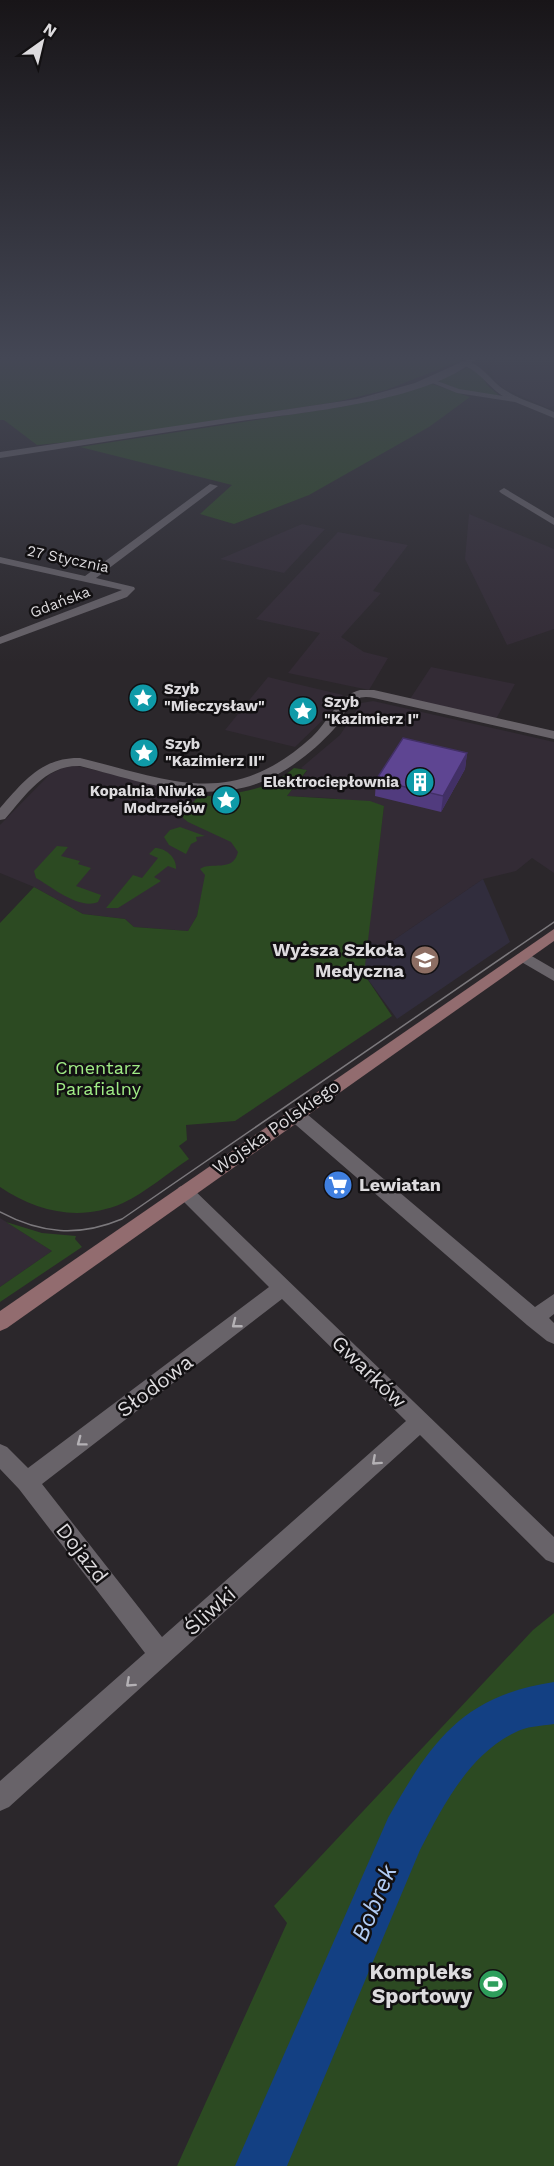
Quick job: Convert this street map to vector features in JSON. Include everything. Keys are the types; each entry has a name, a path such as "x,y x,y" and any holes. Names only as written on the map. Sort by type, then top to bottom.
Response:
{"main road":[{"name":"Wojska Polskiego","path":"0,1322 554,934"}],"street":[{"path":"88,579 213,486"},
{"path":"504,491 554,522"},
{"name":"27 Stycznia","path":"0,560 130,589"},
{"name":"Gdańska","path":"0,641 123,595 130,589"},
{"path":"0,816 40,774 57,762 73,761 200,789 249,783 288,761 321,734 331,725 348,700 358,693 374,694 554,735"},
{"path":"523,956 554,976"},
{"path":"295,1114 554,1335"},
{"name":"Gwarków","path":"185,1192 554,1552"},
{"name":"Słodowa","path":"27,1482 282,1288"},
{"path":"534,1319 554,1302"},
{"name":"Śliwki","path":"0,1798 420,1422"},
{"name":"Dojazd","path":"0,1454 27,1482 161,1655"}],"shaded area":[{"path":"469,514 554,549 554,629 507,645 465,559"},
{"path":"302,524 325,529 284,573 220,559"},
{"path":"338,532 408,545 373,591 381,593 341,637 364,652 388,658 369,690 288,673 320,633 256,619"},
{"path":"431,667 515,684 496,719 410,699"},
{"path":"268,677 343,695 329,714 295,747 225,730"},
{"path":"373,701 554,742 554,873 532,858 516,871 483,879 385,946 367,942 384,806 330,798 287,796 307,771 301,768 340,735 361,703"},
{"path":"77,766 182,790 198,797 224,817 249,855 204,884 197,916 188,931 134,927 125,919 83,914 34,887 0,873 0,825 50,774 65,767"},
{"name":"Wyższa Szkoła Medyczna","path":"483,879 510,942 397,1019 364,974 367,942 385,946"},
{"path":"0,1218 52,1251 0,1287"}],"green space":[{"path":"136,461 369,461 309,495 234,524 200,514 232,485"},
{"name":"Cmentarz Parafialny","path":"294,768 307,770 287,796 370,801 384,806 364,974 392,1016 235,1121 186,1125 187,1140 179,1146 189,1159 123,1203 91,1212 59,1212 29,1203 0,1187 0,923 34,887 83,914 125,919 134,927 188,931 197,916 205,875 200,869 227,864 235,858 238,852 231,842 188,822 183,818 183,813 198,797 237,793 261,787 284,776"},
{"path":"180,827 205,836 196,837 197,841 191,844 186,854 169,845 164,837 170,830"},
{"path":"57,846 68,847 61,856 80,861 78,864 91,868 76,886 101,895 98,902 91,904 74,900 36,878 34,871"},
{"path":"155,848 170,854 175,861 176,869 168,866 154,877 161,881 118,908 106,908 133,875 142,878 158,858 149,854"},
{"path":"6,1222 42,1233 76,1236 75,1239 82,1247 0,1302 0,1287 52,1251"},
{"path":"554,1613 554,2166 177,2166 287,1923 274,1906 533,1630"}],"building":[{"path":"403,738 467,753 443,796 376,780"}],"waterway":[{"name":"Bobrek","path":"261,2166 404,1834 431,1788 445,1766 480,1730 502,1716 526,1707 554,1703"}],"tram line":[{"path":"0,1212 30,1225 60,1230 91,1229 122,1219 554,922"}],"place":[{"name":"Szyb \"Mieczysław\"","path":"143,698"},
{"name":"Szyb \"Kazimierz I\"","path":"303,711"},
{"name":"Szyb \"Kazimierz II\"","path":"144,753"},
{"name":"Elektrociepłownia","path":"420,782"},
{"name":"Kopalnia Niwka Modrzejów","path":"226,800"},
{"name":"Wyższa Szkoła Medyczna","path":"425,960"},
{"name":"Lewiatan","path":"338,1185"},
{"name":"Kompleks Sportowy","path":"493,1984"}]}
